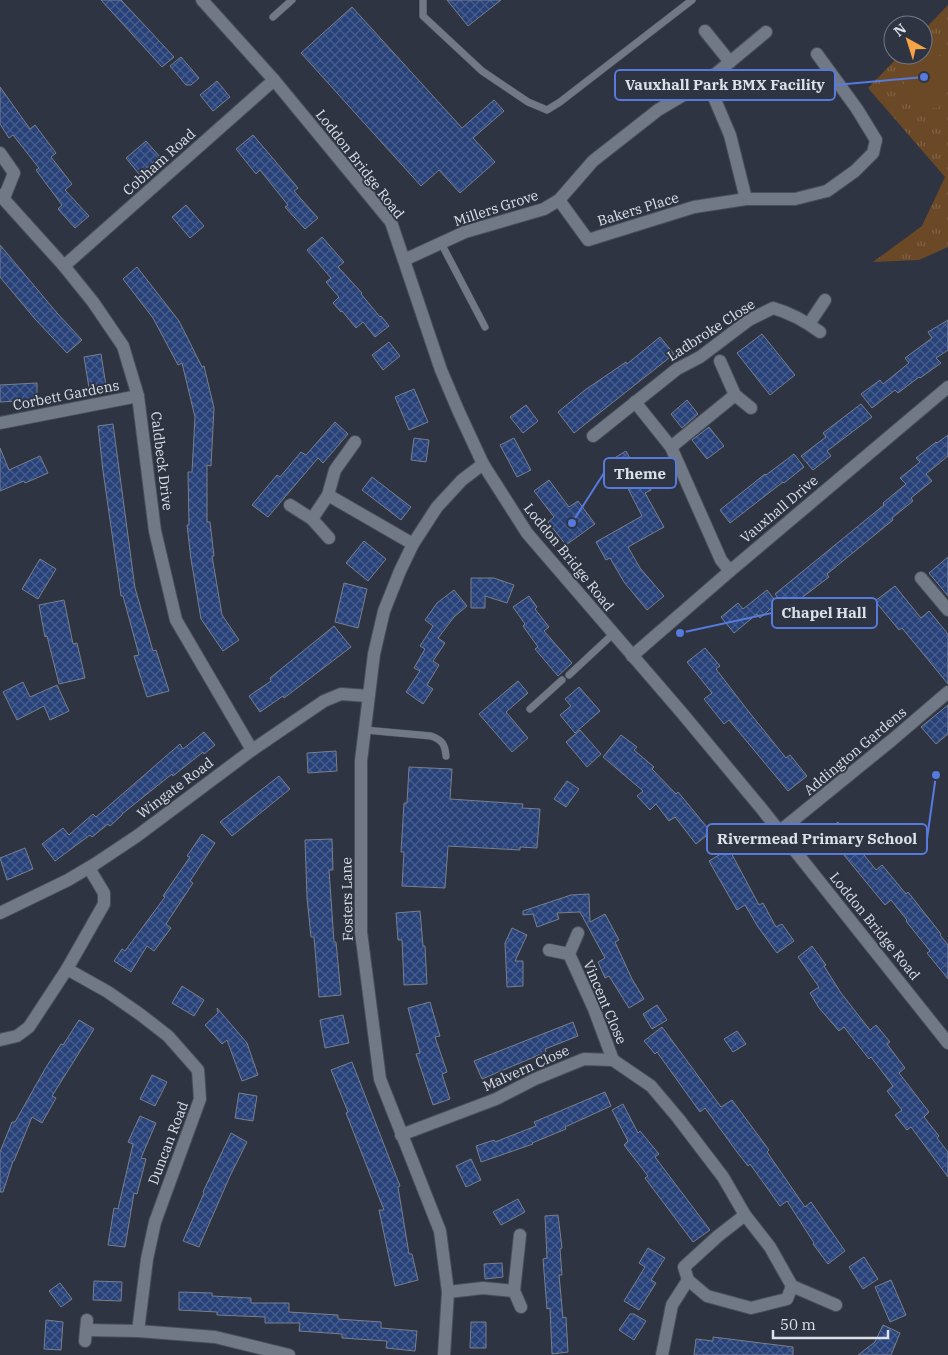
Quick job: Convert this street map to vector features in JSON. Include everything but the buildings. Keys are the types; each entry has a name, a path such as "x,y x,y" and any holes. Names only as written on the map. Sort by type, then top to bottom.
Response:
{"street":[{"name":"Loddon Bridge Road","path":"202,0 274,80 391,222 441,370 484,464 527,533 682,713 780,831 948,1044"},
{"path":"705,31 730,62"},
{"name":"Millers Grove","path":"404,260 465,232 544,209 560,200 593,161 658,110 707,81 766,32"},
{"name":"Bakers Place","path":"560,200 588,240 694,207 746,199 794,199 827,191 856,171 873,153 876,140 857,109 817,54"},
{"name":"Cobham Road","path":"64,266 274,80"},
{"path":"707,81 730,135 746,199"},
{"name":"Caldbeck Drive","path":"0,153 14,173 2,196 64,266 93,302 124,346 138,396 155,531 176,620 252,750"},
{"path":"809,324 825,300"},
{"name":"Ladbroke Close","path":"593,436 677,369 700,356 749,320 773,308 787,312 820,332"},
{"path":"720,360 734,396 751,408"},
{"name":"Vauxhall Drive","path":"632,656 948,387"},
{"name":"Corbett Gardens","path":"0,423 138,396"},
{"path":"671,447 734,396"},
{"path":"635,402 671,447 721,560 730,571"},
{"path":"312,519 328,495 335,470 355,442"},
{"name":"Fosters Lane","path":"444,1355 448,1292 440,1231 380,1079 361,932 361,761 374,654 384,611 400,571 413,544 437,507 466,476 484,464"},
{"path":"328,495 413,544"},
{"path":"290,505 312,519 329,538"},
{"path":"922,578 946,604"},
{"name":"Addington Gardens","path":"780,831 948,692"},
{"name":"Wingate Road","path":"0,913 89,868 137,836 252,750 324,701 341,694 368,696"},
{"path":"0,1040 17,1036 29,1027 67,969 104,904 104,893 89,868"},
{"name":"Vincent Close","path":"578,933 569,954 594,1009 613,1060"},
{"name":"Vincent Close","path":"549,950 569,954"},
{"name":"Duncan Road","path":"67,969 108,992 141,1015 168,1036 198,1070 200,1099 155,1222 147,1259 138,1331"},
{"name":"Malvern Close","path":"401,1135 496,1099 535,1079 584,1059 613,1060"},
{"path":"613,1060 650,1086 678,1118 723,1177 745,1215 770,1247 792,1286 836,1304"},
{"path":"745,1215 718,1236 684,1267 688,1280 707,1296 751,1308 787,1299 792,1286"},
{"path":"520,1235 514,1291 521,1308"},
{"path":"662,1355 672,1305 688,1280"},
{"path":"448,1292 483,1288 514,1291"},
{"path":"86,1330 138,1331 215,1337 289,1355"}],"lane":[{"path":"273,17 292,0"},
{"path":"423,0 423,16 482,71 528,102 547,110 568,96 692,0"},
{"path":"441,243 485,327"},
{"path":"569,675 613,634"},
{"path":"530,709 562,680"},
{"path":"365,730 431,736 439,739 445,745 446,756"}],"green space":[{"path":"948,5 948,247 919,260 873,262 922,226 945,177 868,88 890,65 933,65 933,21"},
{"path":"933,49 948,65 948,83 939,108 926,108 896,73 904,65 933,65"}],"place":[{"name":"Vauxhall Park BMX Facility","path":"924,77"},
{"name":"Theme","path":"572,523"},
{"name":"Chapel Hall","path":"680,633"},
{"name":"Rivermead Primary School","path":"936,775"}]}
